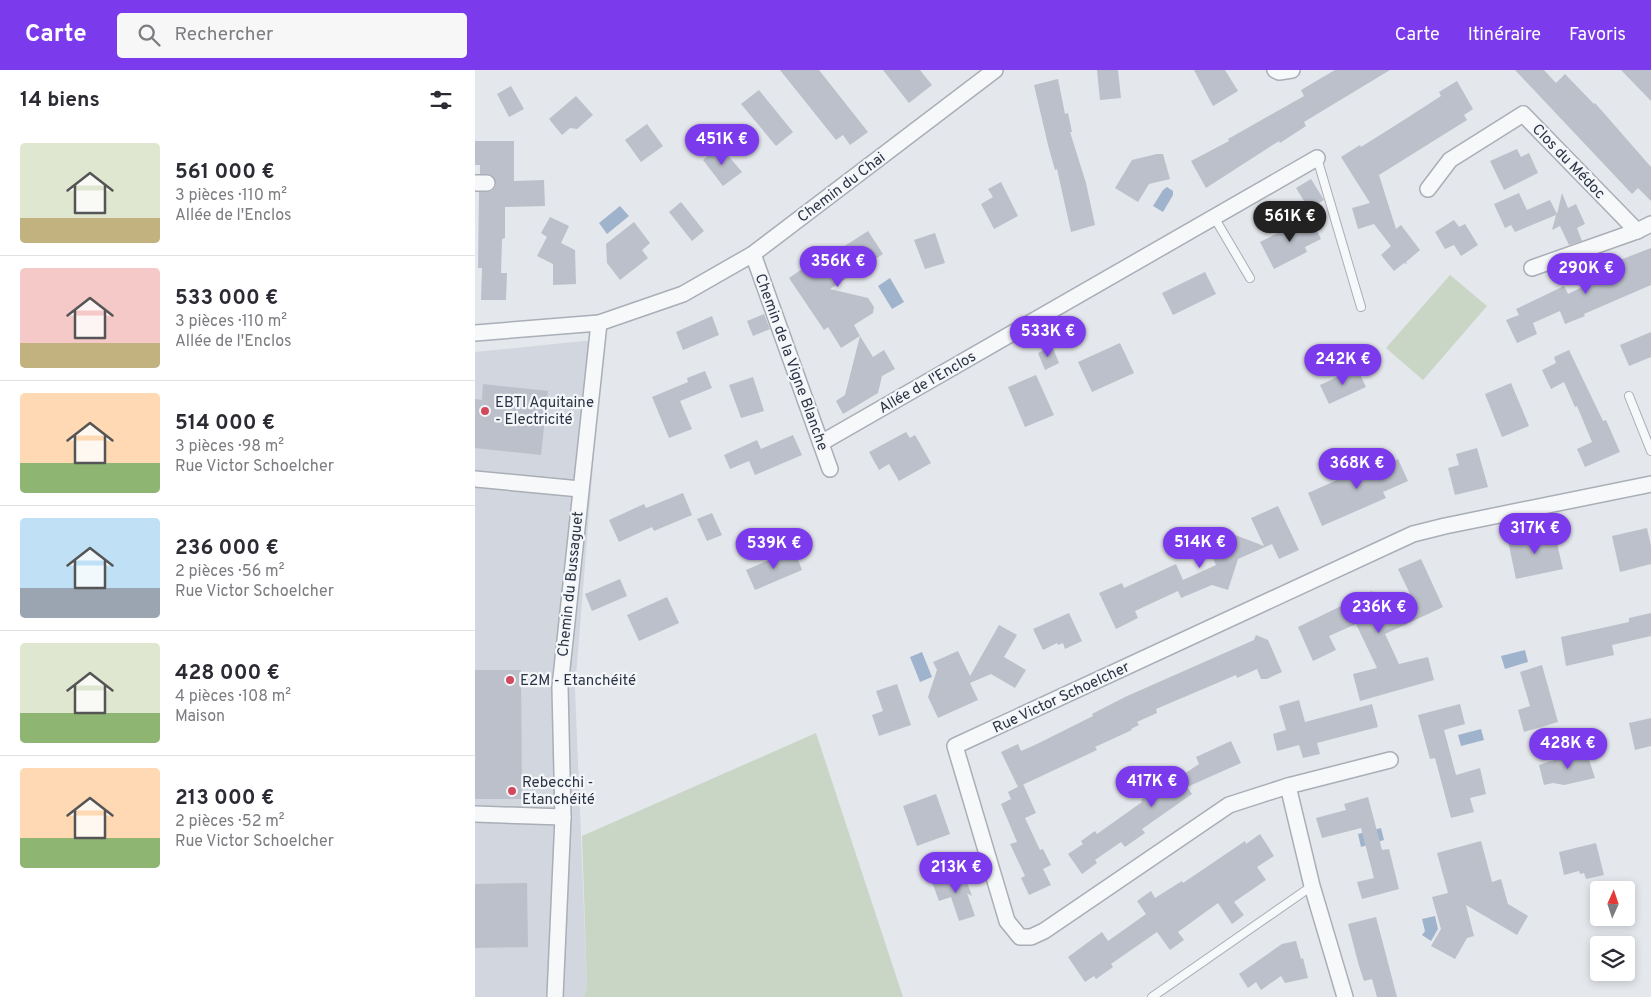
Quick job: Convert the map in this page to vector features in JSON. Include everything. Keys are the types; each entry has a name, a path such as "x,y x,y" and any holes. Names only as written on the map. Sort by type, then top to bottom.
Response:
{"street":[{"name":"Chemin du Chai","path":"475,333 599,323 683,294 753,254 995,70"},
{"path":"1275,70 1279,72 1292,70"},
{"name":"Clos du Médoc","path":"1428,189 1450,160 1523,114 1637,231"},
{"name":"Allée de l'Enclos","path":"821,443 1317,158"},
{"path":"1532,268 1637,231 1651,224"},
{"name":"Chemin de la Vigne Blanche","path":"753,254 830,469"},
{"name":"Chemin du Bussaguet","path":"555,997 563,817 560,687 599,323"},
{"path":"475,479 580,489"},
{"name":"Rue Victor Schoelcher","path":"1390,760 1288,786 1229,805 1031,938 1020,937 1007,921 955,746 1413,534 1651,484"},
{"path":"1288,786 1312,886 1345,997"},
{"path":"475,814 563,817"}],"lane":[{"name":"Allée de l'Enclos","path":"1317,158 1361,307"},
{"path":"1214,218 1250,278"},
{"path":"1629,396 1651,451"},
{"path":"1152,997 1312,886"}],"shaded area":[{"path":"603,339 575,689 587,986 584,997 475,997 475,352"}],"green space":[{"path":"1450,275 1487,306 1423,380 1386,348"},
{"path":"816,733 903,997 584,997 587,986 582,836"}],"water":[{"path":"1167,187 1173,191 1173,195 1163,212 1153,206"},
{"path":"620,206 629,216 607,234 599,223"},
{"path":"890,278 904,302 892,309 878,286"},
{"path":"1525,650 1528,662 1505,669 1501,656"},
{"path":"922,652 932,677 920,682 910,657"},
{"path":"1481,729 1484,740 1461,746 1458,735"},
{"path":"1381,828 1384,840 1361,847 1358,834"},
{"path":"1435,916 1438,929 1431,941 1422,935 1425,931 1422,919"}],"building":[{"path":"780,70 819,70 868,132 850,145 843,135 836,140"},
{"path":"883,70 920,70 932,85 909,103"},
{"path":"1097,70 1118,70 1121,98 1100,100"},
{"path":"1194,70 1225,70 1238,91 1213,106"},
{"path":"1335,70 1390,70 1304,122 1306,126 1206,188 1191,161 1229,141 1228,139 1304,96 1301,90"},
{"path":"1515,70 1544,70 1556,83 1565,74 1595,103 1651,167 1651,201 1638,188 1632,194"},
{"path":"1621,70 1651,70 1651,101"},
{"path":"1058,79 1065,114 1068,113 1072,132 1070,132 1086,183 1095,225 1071,232 1057,169 1055,170 1048,145 1034,85"},
{"path":"1457,81 1473,109 1464,115 1467,120 1379,175 1396,229 1401,225 1420,250 1406,262 1407,264 1404,263 1394,271 1381,255 1391,246 1374,224 1358,229 1352,208 1370,203 1341,157 1360,145 1361,147 1441,96 1439,92"},
{"path":"511,86 524,109 509,117 497,94"},
{"path":"759,90 793,132 776,146 741,104"},
{"path":"576,96 593,115 577,129 570,128 562,135 549,119"},
{"path":"647,124 663,146 641,162 625,140"},
{"path":"475,141 514,141 514,181 544,180 545,206 505,207 505,238 502,239 501,273 507,273 506,300 481,300 482,268 478,268 479,192 492,191 496,183 491,175 480,174 480,165 475,165"},
{"path":"720,146 742,172 723,186 703,160"},
{"path":"1517,149 1521,157 1529,153 1538,173 1504,190 1490,161"},
{"path":"1163,154 1170,179 1149,184 1138,202 1115,188 1132,160"},
{"path":"1311,179 1324,200 1309,209 1296,188"},
{"path":"1001,182 1018,216 994,229 981,204 993,197 988,189"},
{"path":"1519,193 1527,210 1550,200 1557,214 1562,193 1568,208 1576,204 1585,224 1577,228 1582,241 1569,245 1560,226 1552,230 1556,215 1515,232 1511,225 1505,228 1494,204"},
{"path":"681,202 704,231 692,241 669,212"},
{"path":"550,217 569,226 561,243 575,250 576,284 553,285 553,264 537,256 547,237 541,233"},
{"path":"1310,217 1321,239 1305,247 1307,252 1274,269 1260,242"},
{"path":"1454,220 1459,227 1465,224 1478,245 1461,256 1454,245 1445,249 1435,232"},
{"path":"634,222 650,243 642,250 648,258 620,280 607,263 606,244"},
{"path":"868,231 883,254 830,289 868,298 874,307 873,313 854,325 860,336 841,348 828,327 824,330 789,278 824,254 826,258"},
{"path":"935,233 945,263 925,269 914,240"},
{"path":"1651,248 1651,285 1565,324 1560,311 1533,323 1537,334 1517,343 1506,320 1519,315 1516,309 1564,286 1568,294 1602,277 1599,270"},
{"path":"1205,272 1216,294 1173,315 1162,293"},
{"path":"764,314 770,329 753,336 747,321"},
{"path":"712,316 719,335 683,350 676,332"},
{"path":"1651,332 1651,357 1629,366 1620,345"},
{"path":"860,336 873,357 884,350 895,369 882,376 878,393 843,414 836,401 845,395"},
{"path":"1120,343 1134,373 1092,392 1078,362"},
{"path":"1052,346 1059,363 1045,370 1038,353"},
{"path":"1569,350 1603,421 1606,420 1620,452 1585,467 1577,449 1592,442 1577,406 1575,407 1564,382 1551,389 1542,370 1556,363 1554,357"},
{"path":"1357,368 1366,387 1329,404 1320,385"},
{"path":"705,371 712,388 680,401 692,429 669,438 652,397 688,382 687,378"},
{"path":"1036,375 1054,415 1025,427 1008,387"},
{"path":"753,377 764,411 741,418 729,385"},
{"path":"1511,383 1529,426 1502,437 1485,394"},
{"path":"483,384 548,391 541,455 475,448 475,399 482,400"},
{"path":"906,432 910,438 915,435 931,463 899,481 889,464 879,470 869,452"},
{"path":"793,435 802,455 755,475 749,461 730,469 724,455 757,440 761,449"},
{"path":"1477,448 1488,487 1455,495 1448,468 1459,465 1456,454"},
{"path":"1379,455 1383,466 1398,459 1408,481 1383,492 1386,498 1322,526 1308,493 1362,469 1360,464"},
{"path":"683,493 692,515 654,531 652,527 619,542 609,520 644,504 646,508"},
{"path":"1278,506 1299,550 1279,559 1272,544 1238,559 1228,590 1212,585 1181,598 1178,591 1135,611 1138,618 1116,629 1099,593 1122,583 1124,588 1176,564 1183,580 1216,565 1204,538 1222,530 1264,546 1251,518"},
{"path":"712,513 722,535 707,541 697,519"},
{"path":"1647,528 1651,546 1651,564 1620,572 1612,536"},
{"path":"1554,531 1563,569 1516,579 1508,541"},
{"path":"794,549 802,570 755,590 746,570"},
{"path":"1421,559 1443,607 1385,634 1399,664 1428,657 1434,680 1360,701 1353,674 1377,668 1356,624 1329,636 1336,650 1313,661 1298,627 1372,591 1380,609 1411,596 1398,569"},
{"path":"620,579 627,596 592,611 585,594"},
{"path":"667,597 679,623 639,641 627,615"},
{"path":"1069,613 1082,641 1065,649 1063,643 1058,645 1057,643 1043,650 1033,629"},
{"path":"1651,613 1651,636 1612,645 1614,655 1566,666 1561,637 1629,622 1629,618"},
{"path":"999,625 1017,635 1004,657 1026,670 1015,688 991,674 970,683 978,700 938,718 928,697 937,670 933,662 958,651 970,676"},
{"path":"1256,635 1268,640 1282,672 1267,679 1261,679 1257,669 1237,678 1236,675 1156,709 1157,713 1137,722 1139,725 1132,730 1095,747 1097,750 1018,787 1001,752 1018,744 1021,751 1037,744 1093,716 1092,714 1125,697 1254,640"},
{"path":"1542,665 1558,722 1524,732 1518,710 1530,706 1520,672"},
{"path":"475,670 521,670 522,799 475,799"},
{"path":"897,684 911,725 879,736 872,715 883,711 876,691"},
{"path":"1299,700 1305,722 1372,704 1378,727 1317,743 1320,754 1303,758 1299,745 1277,751 1273,734 1286,730 1279,706"},
{"path":"1460,704 1465,724 1444,730 1456,775 1480,768 1486,794 1470,798 1474,812 1451,818 1435,758 1430,759 1418,715"},
{"path":"1651,718 1651,746 1635,750 1629,723"},
{"path":"1231,741 1241,763 1187,787 1192,794 1142,829 1145,833 1125,847 1121,842 1095,860 1097,863 1082,874 1068,854 1083,844 1081,841 1095,831 1097,834 1142,802 1141,800 1155,790 1157,792 1199,764 1196,757"},
{"path":"1586,750 1595,778 1564,785 1553,783 1544,785 1539,765"},
{"path":"1023,784 1036,813 1025,818 1040,850 1043,849 1051,865 1043,869 1051,885 1029,895 1021,878 1025,876 1010,844 1017,842 1001,804 1011,799 1008,792"},
{"path":"936,794 950,834 917,846 903,806"},
{"path":"1368,797 1382,850 1389,849 1399,889 1362,899 1357,882 1374,878 1361,828 1322,838 1316,818 1346,810 1344,804"},
{"path":"1260,834 1274,856 1257,867 1266,880 1234,902 1244,915 1232,924 1218,903 1178,932 1184,940 1170,950 1157,932 1111,964 1113,967 1096,979 1094,976 1085,982 1068,957 1102,932 1108,941 1146,914 1137,901 1151,891 1155,898 1182,881 1183,883 1245,841 1246,844"},
{"path":"1481,841 1492,882 1501,879 1508,904 1528,916 1517,935 1466,905 1474,936 1467,938 1455,959 1431,946 1441,929 1432,897 1448,893 1437,853"},
{"path":"1596,843 1604,875 1586,879 1584,873 1580,874 1579,871 1564,875 1559,852"},
{"path":"963,871 972,896 967,893 975,916 959,921 951,897 939,901 932,882"},
{"path":"527,883 528,947 475,948 475,884"},
{"path":"1376,917 1397,997 1377,997 1372,979 1364,981 1359,966 1348,924"},
{"path":"1296,941 1308,978 1285,983 1281,976 1261,990 1256,982 1248,988 1239,974 1282,944"}],"place":[{"name":"EBTI Aquitaine - Electricité","path":"485,411"},
{"name":"E2M - Etanchéité","path":"510,680"},
{"name":"Rebecchi - Etanchéité","path":"512,791"}]}
